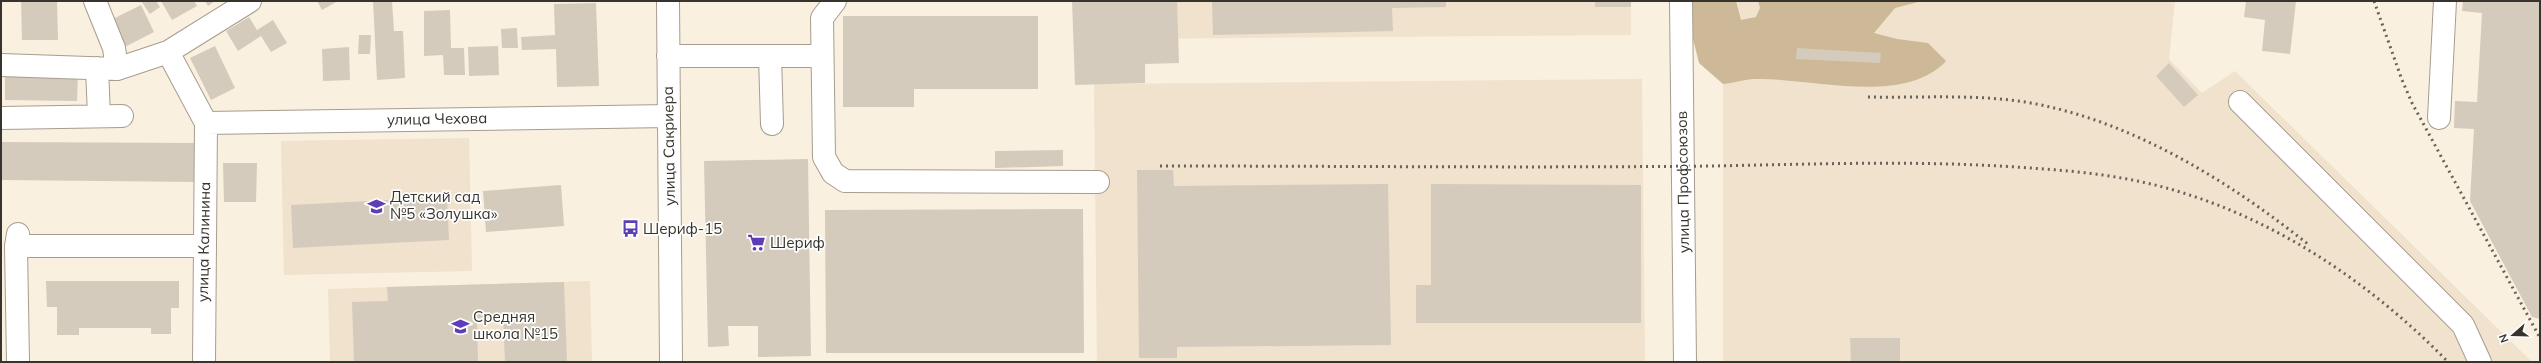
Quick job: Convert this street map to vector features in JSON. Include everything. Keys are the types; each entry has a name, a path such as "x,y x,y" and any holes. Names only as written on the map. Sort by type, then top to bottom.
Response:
{"street":[{"path":"95,1 114,48 107,69 99,116"},
{"path":"1,65 107,69 168,52 250,1"},
{"path":"836,1 822,18 824,157 833,173 845,181 1098,182"},
{"name":"улица Профсоюзов","path":"1682,1 1685,362"},
{"path":"2438,118 2445,1"},
{"name":"улица Сакриера","path":"670,3 668,56 671,362"},
{"path":"168,52 206,122"},
{"path":"668,56 822,56"},
{"path":"770,56 772,124"},
{"path":"2240,102 2463,325 2480,362"},
{"path":"1,118 122,116"},
{"name":"улица Чехова","path":"206,122 669,116"},
{"name":"улица Калинина","path":"204,362 206,122"},
{"path":"18,362 17,240 204,246"}],"shaded area":[{"path":"1118,1 1631,1 1631,35 1118,39"},
{"path":"1693,1 1736,1 1741,20 1756,17 1760,8 1758,1 1922,1 1895,8 1874,33 1897,39 1928,43 1946,61 1928,75 1906,83 1881,86 1827,85 1753,79 1723,84 1699,63 1692,35"},
{"path":"1723,1 2175,1 2169,59 2202,93 2235,71 2532,362 1723,362"},
{"path":"1642,79 1645,362 1097,362 1094,84"},
{"name":"Детский сад №5 «Золушка»","path":"469,138 472,271 284,275 281,141"},
{"name":"Средняя школа №15","path":"590,281 592,362 330,362 328,289"}],"building":[{"path":"21,1 57,1 58,40 22,40"},
{"path":"141,1 156,1 160,7 150,14"},
{"path":"161,1 194,1 197,6 172,20"},
{"path":"205,1 215,1 208,6"},
{"path":"317,1 338,1 322,10"},
{"path":"373,1 392,1 394,31 403,31 405,78 377,80"},
{"path":"1072,1 1177,1 1179,63 1145,64 1145,83 1075,85"},
{"path":"1212,1 1446,1 1446,7 1392,8 1393,31 1213,35"},
{"path":"1595,1 1631,1 1631,7 1595,7"},
{"path":"2246,1 2296,1 2290,54 2262,51 2265,20 2244,17"},
{"path":"2463,1 2540,1 2540,319 2532,317 2470,201 2474,129 2454,128 2455,101 2477,102 2482,13 2462,11"},
{"path":"596,3 599,86 557,87 556,49 522,50 521,37 555,35 554,4"},
{"path":"141,5 154,32 121,49 107,22"},
{"path":"450,10 451,48 464,48 465,75 444,75 443,55 424,56 424,11"},
{"path":"843,16 1038,16 1038,89 914,89 914,107 843,107"},
{"path":"249,17 257,30 273,20 287,43 271,52 261,36 238,51 226,31"},
{"path":"517,28 518,48 502,48 501,29"},
{"path":"359,35 371,35 370,54 358,54"},
{"path":"215,46 235,88 211,100 190,58"},
{"path":"498,46 499,75 469,76 468,47"},
{"path":"349,47 350,80 323,81 322,49"},
{"path":"1797,48 1881,53 1880,63 1796,59"},
{"path":"2169,63 2198,95 2184,107 2156,76"},
{"path":"5,75 78,75 77,101 5,100"},
{"path":"1,142 197,143 197,182 1,180"},
{"path":"1063,150 1063,166 995,168 995,151"},
{"name":"Шериф","path":"808,159 811,356 758,357 758,326 728,326 729,346 708,347 704,161"},
{"path":"223,163 257,163 256,202 224,202"},
{"path":"1137,170 1173,170 1174,186 1388,184 1391,345 1177,347 1177,358 1139,358"},
{"path":"1431,184 1641,185 1641,323 1416,323 1416,285 1431,285"},
{"path":"561,185 564,226 486,232 483,191"},
{"path":"447,197 449,240 293,248 291,205"},
{"path":"1083,209 1084,353 826,353 825,210"},
{"path":"46,281 179,281 179,308 171,308 171,334 151,334 151,328 79,328 79,335 57,335 57,307 47,307"},
{"name":"Средняя школа №15","path":"564,282 567,362 505,362 503,317 477,318 478,362 354,362 352,302 388,301 387,287"},
{"path":"1850,338 1900,338 1900,362 1851,362"}],"railway":[{"path":"2374,1 2402,80 2412,103 2540,338"},
{"path":"1868,97 1986,98 2025,102 2064,110 2139,138 2176,156 2246,198 2309,245"},
{"path":"1160,166 1575,167 1912,163 2048,169 2101,175 2153,184 2170,189 2209,202 2284,236 2320,257 2354,280 2418,333 2448,362"}],"place":[{"name":"Детский сад №5 «Золушка»","path":"377,206"},
{"name":"Шериф-15","path":"630,229"},
{"name":"Шериф","path":"757,243"},
{"name":"Средняя школа №15","path":"460,326"}]}
